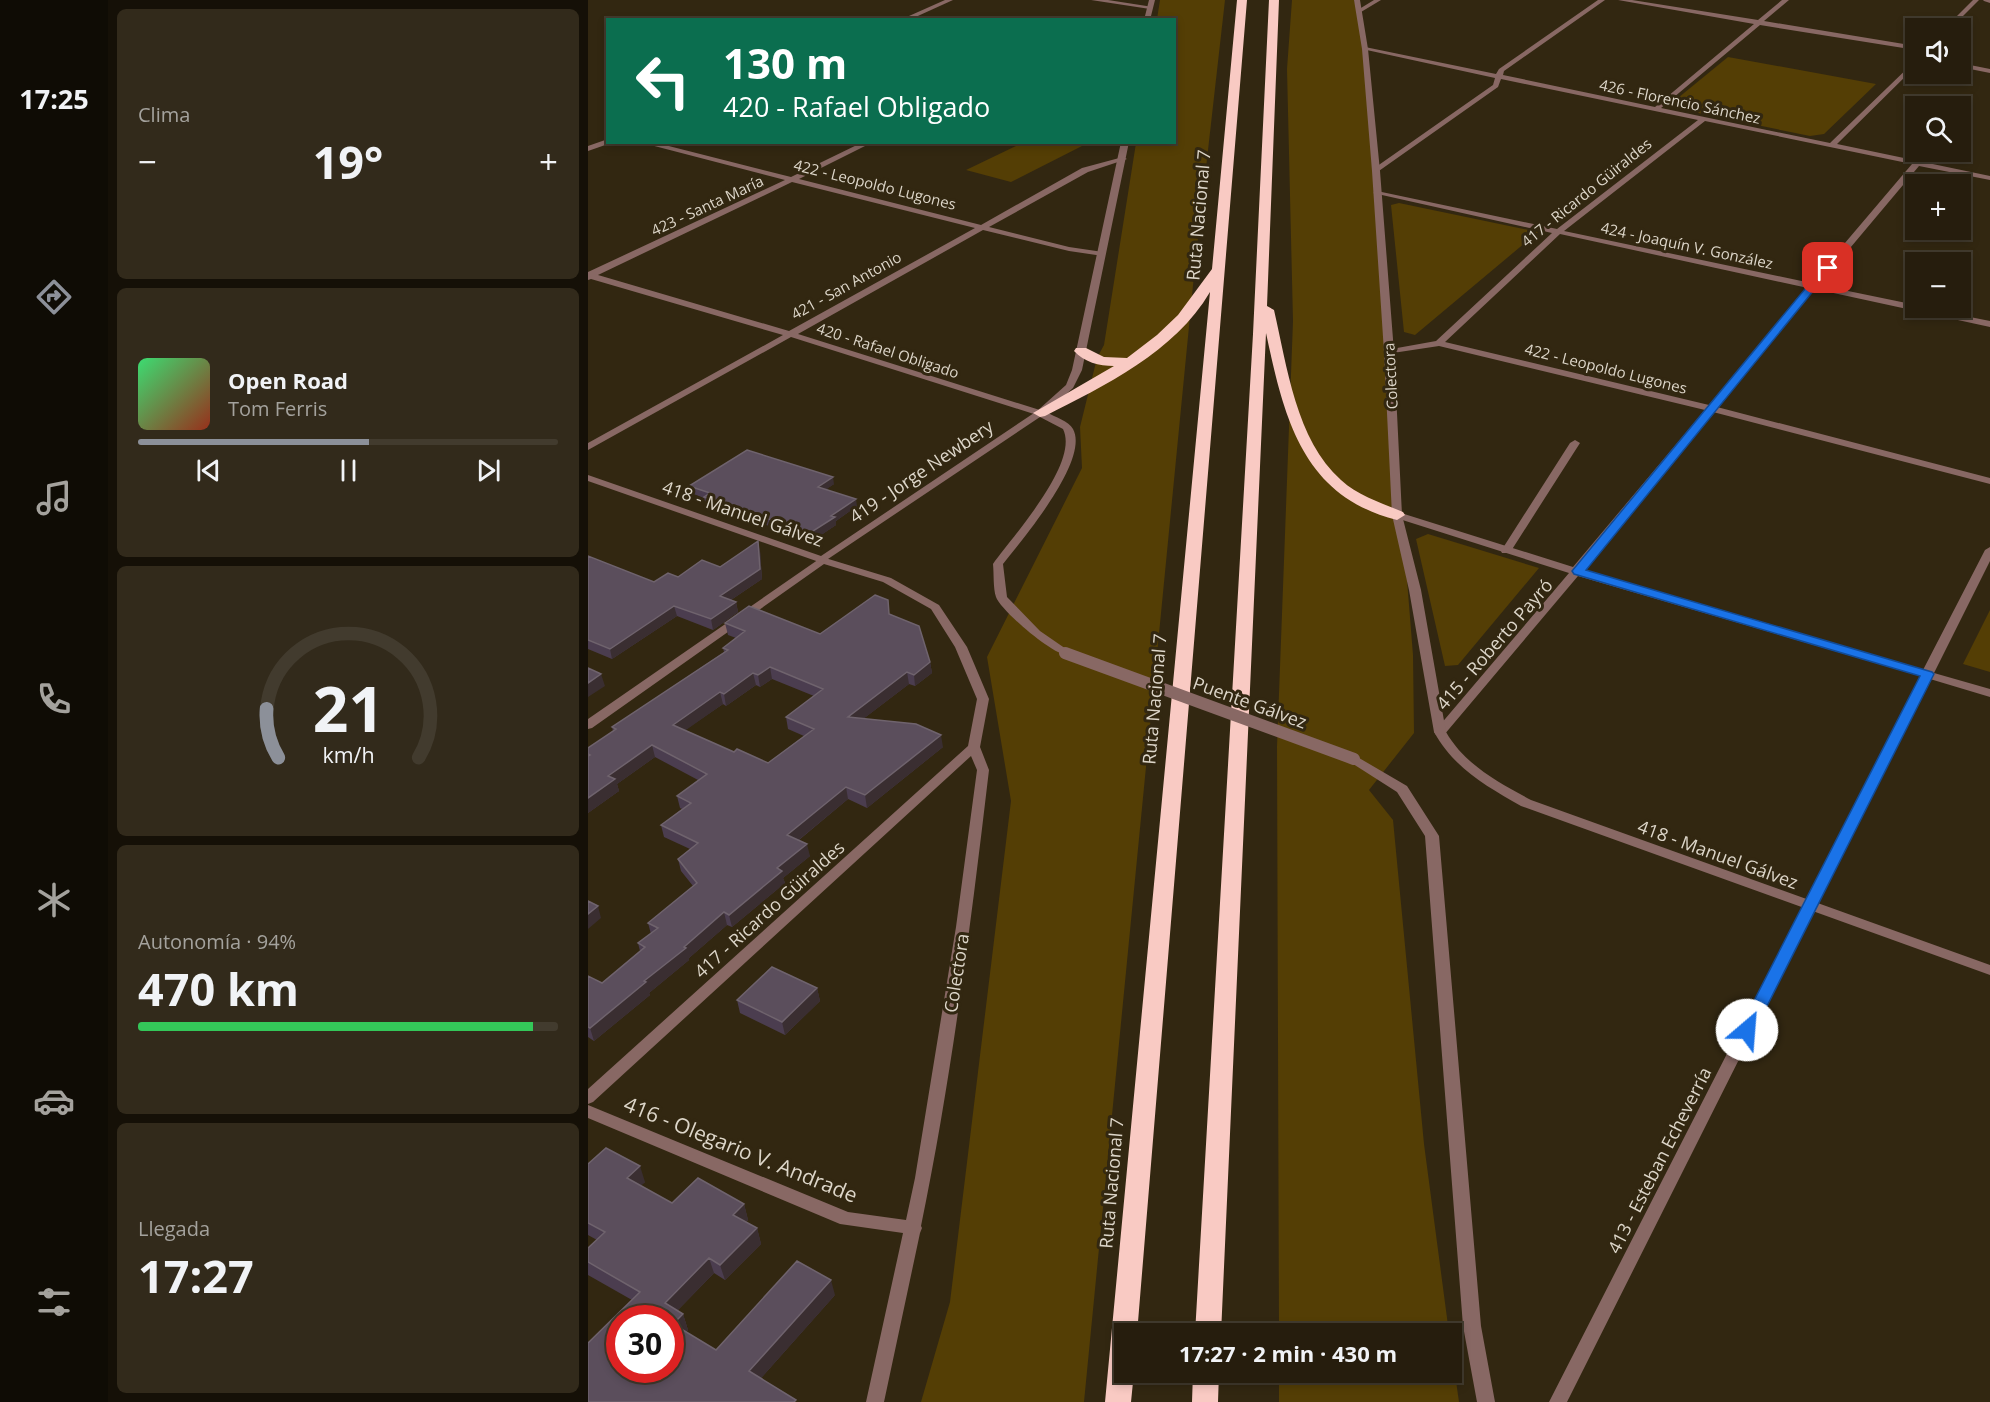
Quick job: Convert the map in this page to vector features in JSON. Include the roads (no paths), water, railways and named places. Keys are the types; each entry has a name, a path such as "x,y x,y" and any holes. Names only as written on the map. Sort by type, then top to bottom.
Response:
{"highway":[{"name":"Ruta Nacional 7","path":"1118,1402 1242,0"},
{"path":"1208,1323 1220,1046 1263,288 1275,0"},
{"path":"1040,413 1107,379 1189,311 1205,291 1220,259"},
{"path":"1263,288 1278,358 1306,449 1334,483 1355,498 1397,516"},
{"path":"1081,351 1090,358 1102,362 1129,362"},
{"path":"1205,1402 1206,1383"}],"street":[{"path":"908,18 950,0"},
{"path":"1094,0 1151,4"},
{"name":"Colectora","path":"1357,0 1365,49 1376,171 1389,352 1397,516 1415,590 1440,732 1448,747"},
{"path":"1359,11 1378,0"},
{"path":"1376,171 1496,87 1501,70 1602,0"},
{"path":"1621,0 1905,46"},
{"path":"1656,109 1786,0"},
{"path":"1958,18 1976,0"},
{"name":"426 - Florencio Sánchez","path":"1365,49 1990,177"},
{"path":"1971,67 1990,71"},
{"path":"1832,146 1905,73"},
{"name":"417 - Ricardo Güiraldes","path":"1439,343 1559,231 1704,119"},
{"path":"588,149 606,142"},
{"name":"422 - Leopoldo Lugones","path":"650,144 1069,249 1100,254"},
{"name":"423 - Santa María","path":"589,276 866,144"},
{"path":"1040,413 1070,386 1081,351 1125,144"},
{"name":"421 - San Antonio","path":"588,447 1085,170 1123,159"},
{"name":"415 - Roberto Payró","path":"1440,732 1578,571 1917,163"},
{"name":"424 - Joaquín V. González","path":"1377,193 1990,324"},
{"name":"420 - Rafael Obligado","path":"589,276 789,334 1040,413 1068,427 1073,439 1065,466 1043,506 998,564 1002,598 1036,633 1065,653"},
{"name":"422 - Leopoldo Lugones","path":"1389,352 1439,343 1712,409 1990,481"},
{"name":"419 - Jorge Newbery","path":"588,726 822,560 1040,413"},
{"path":"1506,551 1575,443"},
{"name":"418 - Manuel Gálvez","path":"588,478 822,560 887,580"},
{"path":"1397,516 1506,551 1990,693"},
{"name":"413 - Esteban Echeverría","path":"1558,1402 1990,550"},
{"name":"Colectora","path":"874,1402 914,1228 923,1178 971,872 983,770 974,747 983,699 961,647 935,607 887,580"},
{"name":"Puente Gálvez","path":"1065,653 1354,759 1402,789 1432,836 1472,1326 1486,1402"},
{"name":"417 - Ricardo Güiraldes","path":"588,1098 974,747"},
{"name":"418 - Manuel Gálvez","path":"1448,747 1471,770 1526,803 1990,970"},
{"name":"416 - Olegario V. Andrade","path":"588,1111 846,1219 914,1228"}]}
